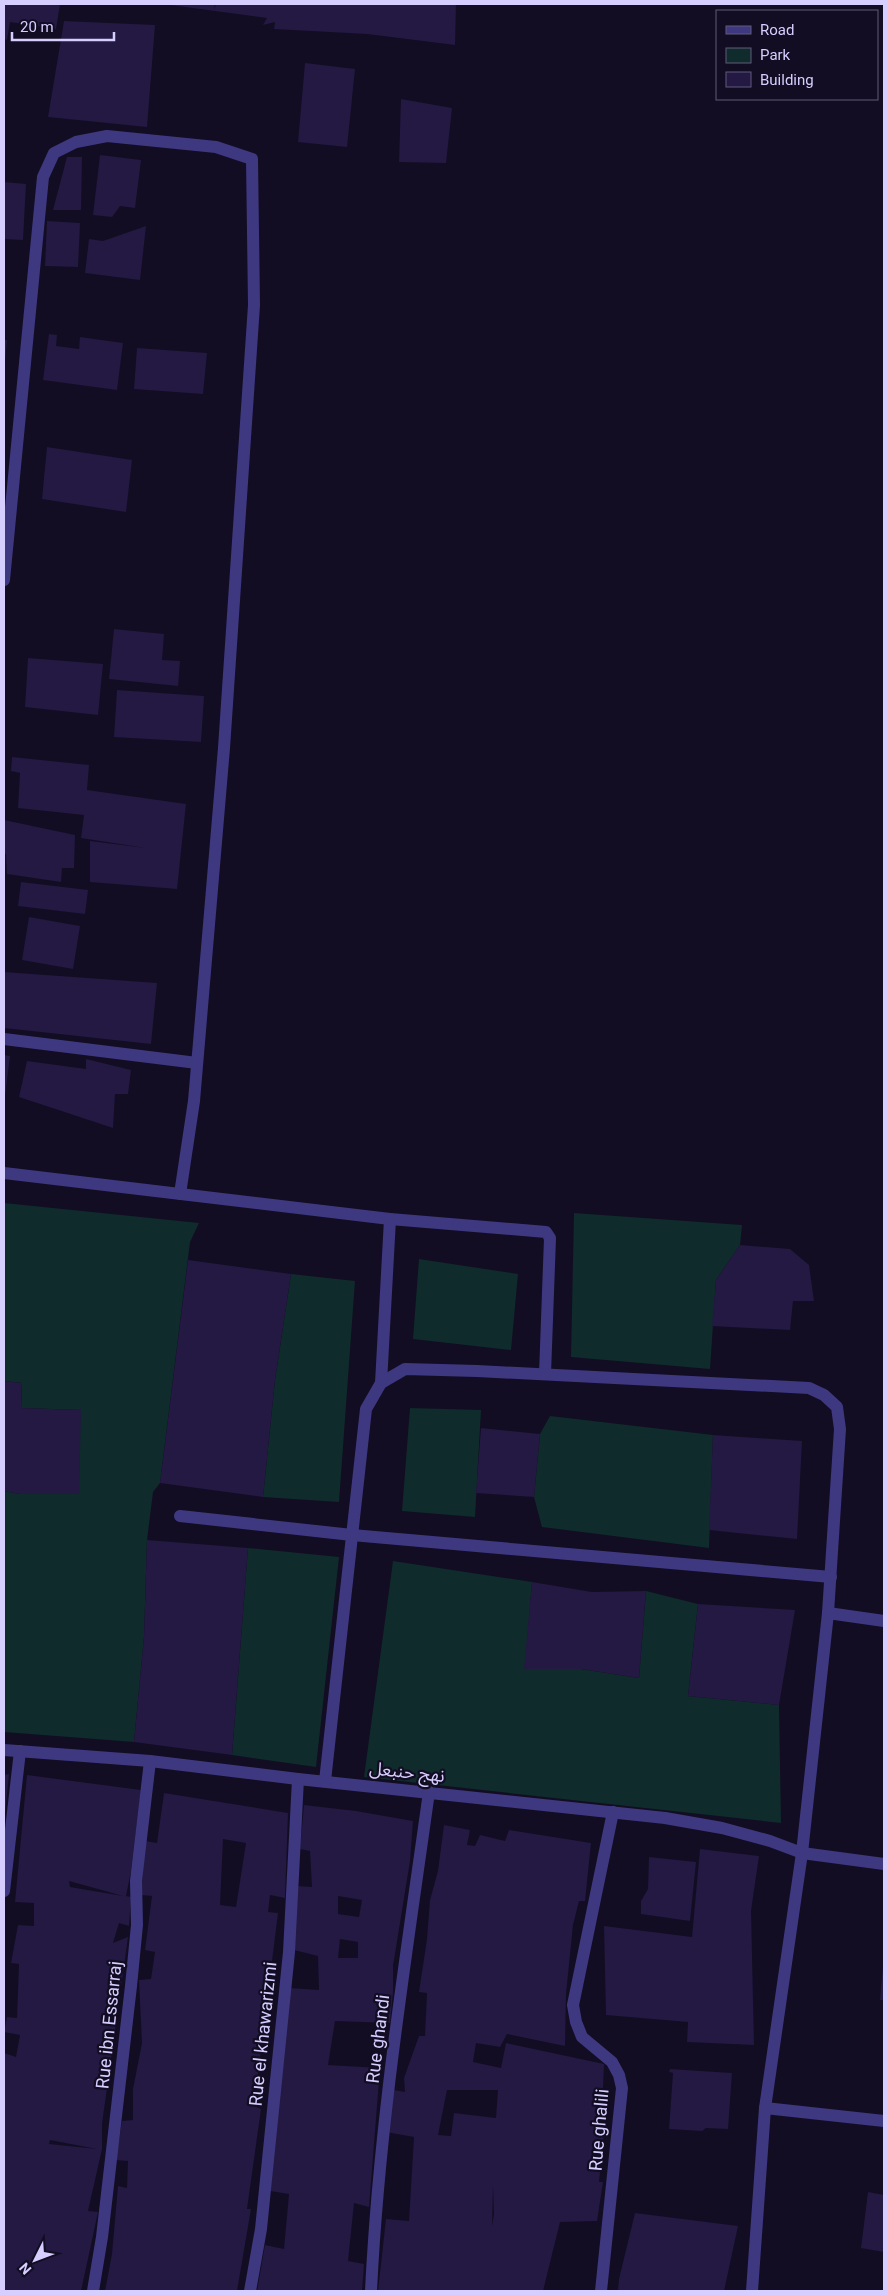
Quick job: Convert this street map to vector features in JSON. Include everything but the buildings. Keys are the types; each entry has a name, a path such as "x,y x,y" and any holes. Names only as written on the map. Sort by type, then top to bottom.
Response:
{"street":[{"path":"4,580 43,177 54,153 76,142 107,136 216,147 252,159 254,305 224,748 194,1101 180,1194"},
{"path":"4,1039 197,1064"},
{"path":"4,1173 390,1219 548,1234 550,1238 545,1374"},
{"path":"381,1384 390,1219"},
{"path":"325,1781 366,1409 381,1384 405,1369 545,1374 809,1388 824,1395 838,1407 840,1429 828,1613 802,1853 765,2108 752,2291"},
{"path":"180,1516 352,1535 831,1577"},
{"path":"828,1613 884,1621"},
{"name":"نهج حنبعل","path":"4,1750 150,1761 298,1779 664,1818 722,1828 770,1841 802,1853 884,1864"},
{"path":"4,1891 20,1751"},
{"name":"Rue ibn Essarraj","path":"94,2291 102,2238 131,1986 137,1925 136,1881 150,1761"},
{"name":"Rue el khawarizmi","path":"250,2291 261,2229 289,1952 298,1779"},
{"name":"Rue ghandi","path":"371,2291 374,2242 394,2047 429,1792"},
{"name":"Rue ghalili","path":"601,2291 622,2088 619,2075 612,2062 582,2037 576,2022 573,2005 613,1812"},
{"path":"765,2108 884,2121"}],"green space":[{"path":"4,1203 199,1223 190,1242 160,1483 153,1492 147,1540 144,1637 134,1742 4,1732 4,1491 20,1494 81,1410 21,1408 22,1383 4,1381"},
{"path":"574,1213 742,1225 740,1245 716,1280 710,1369 571,1357"},
{"path":"419,1259 518,1274 511,1350 413,1339"},
{"path":"291,1274 355,1281 339,1502 263,1497 275,1380"},
{"path":"410,1408 481,1410 475,1517 402,1511"},
{"path":"550,1416 713,1435 709,1548 542,1527 534,1497 540,1434"},
{"path":"248,1548 339,1557 316,1767 232,1755"},
{"path":"393,1561 532,1582 525,1669 581,1669 639,1678 646,1591 698,1604 688,1696 779,1705 781,1823 364,1777"}]}
